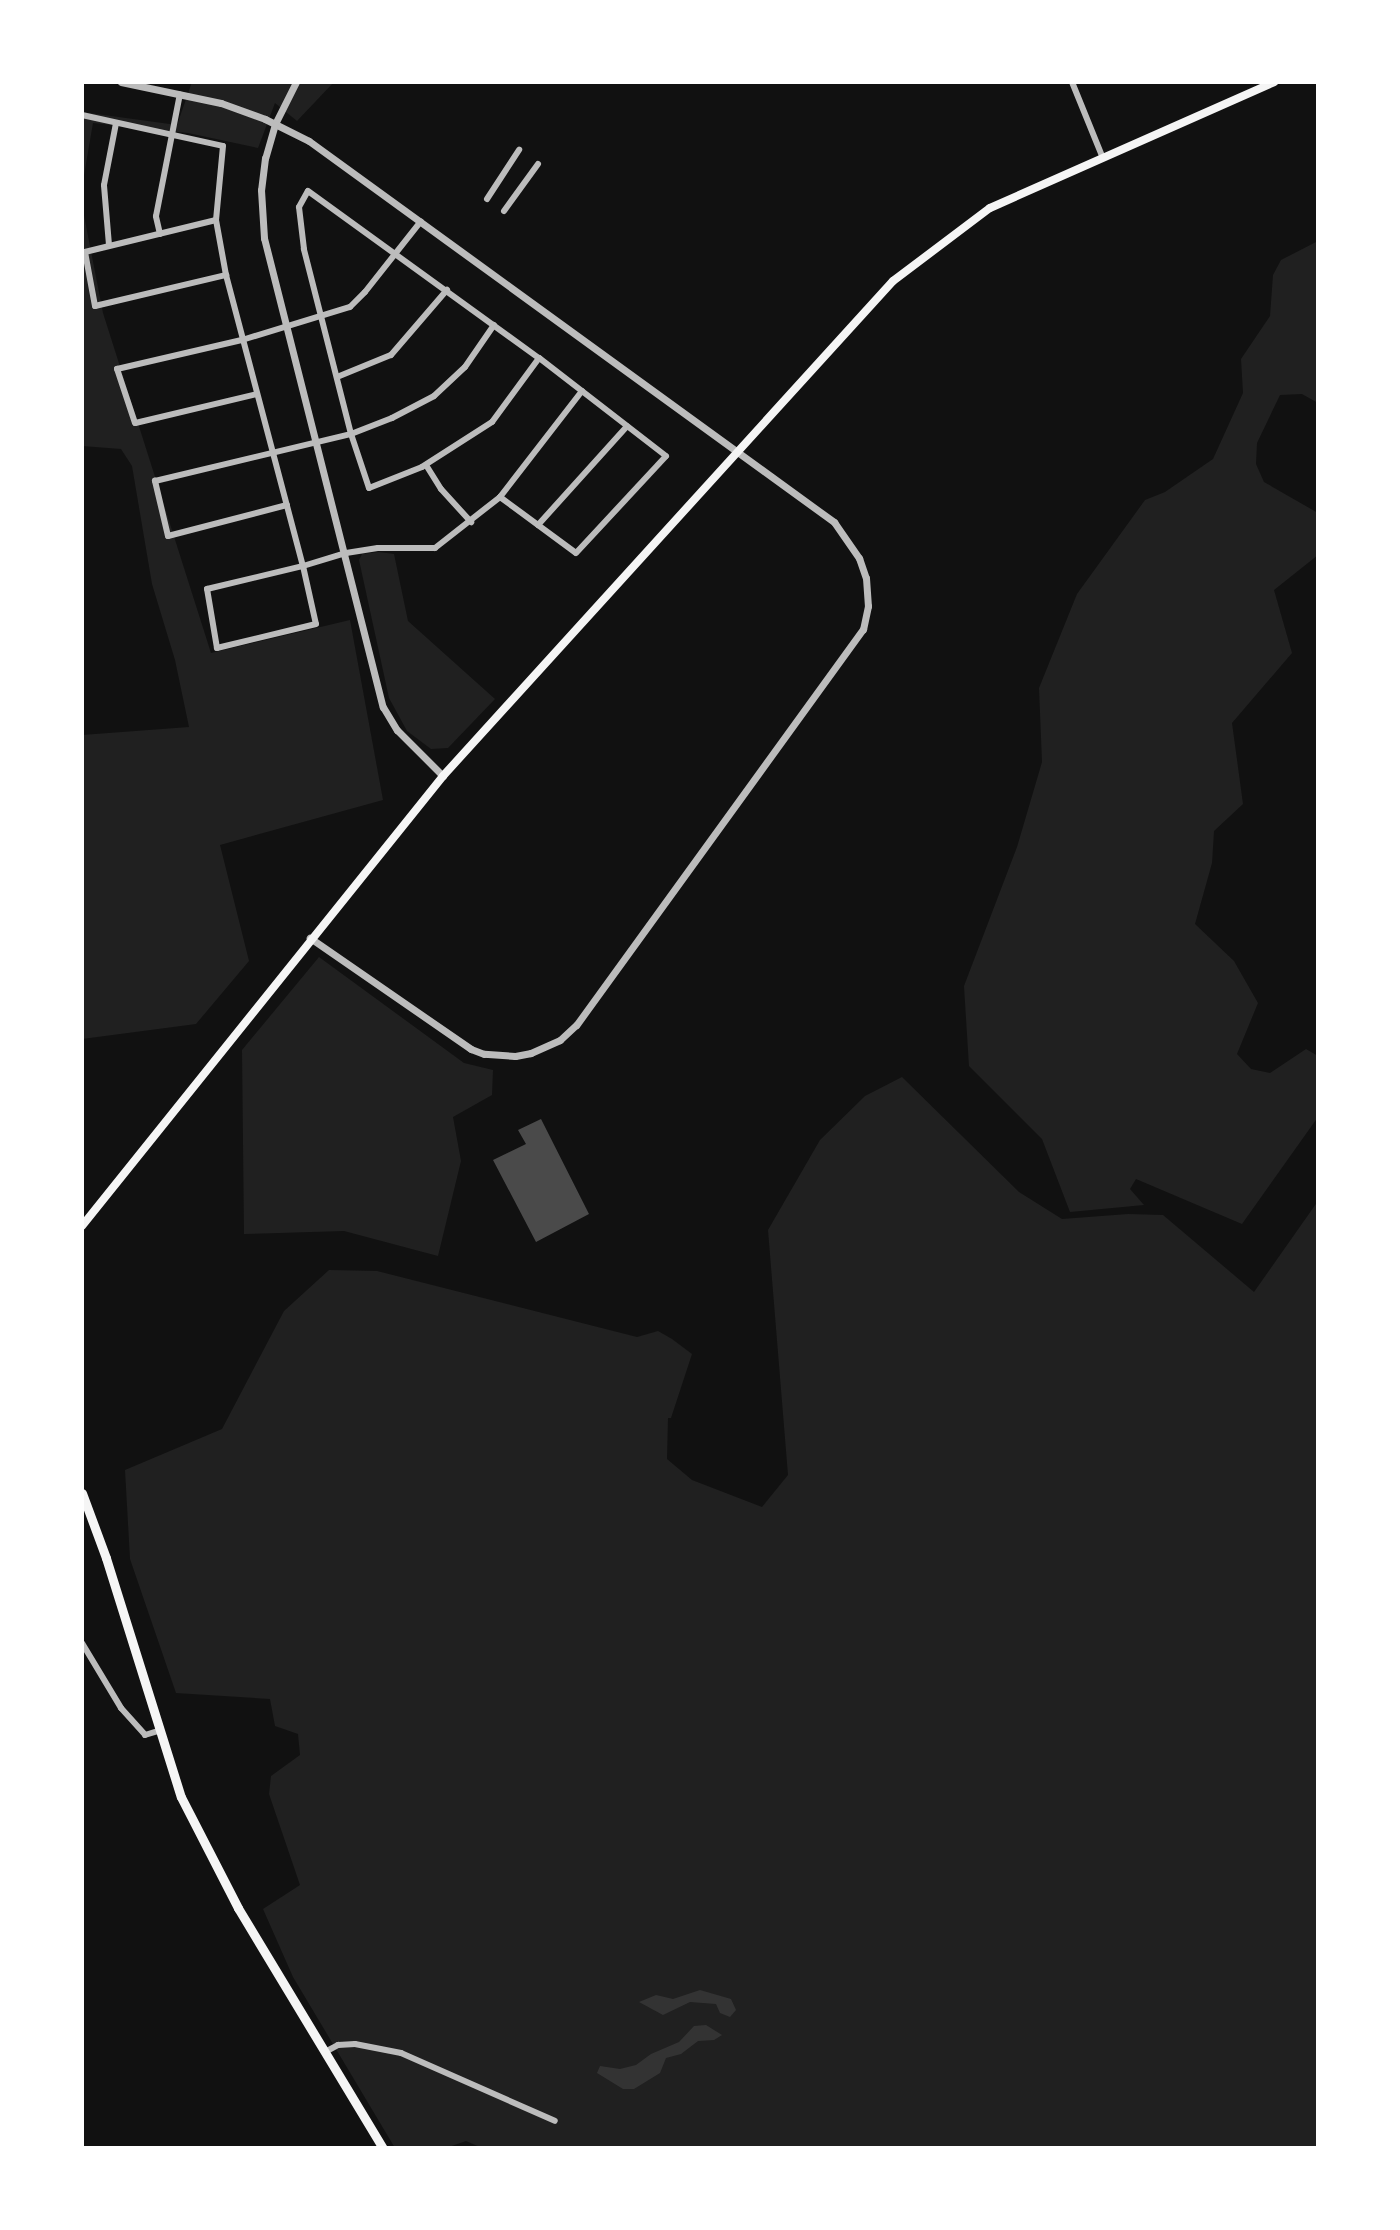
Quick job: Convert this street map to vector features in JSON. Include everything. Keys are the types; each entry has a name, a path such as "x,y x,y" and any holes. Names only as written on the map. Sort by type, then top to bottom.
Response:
{"main road":[{"path":"82,1226 443,776 864,309 918,259 990,208 1274,82"},
{"path":"82,1493 106,1558 181,1797 216,1868 383,2148"}],"street":[{"path":"121,82 221,103 309,141 834,522 850,541 866,578 868,606 863,629 576,1025 560,1040 531,1053 484,1054 452,1039 310,938"},
{"path":"296,82 275,124 265,158 262,218 275,284 289,327 383,707 397,730 443,776"},
{"path":"1072,82 1102,156"},
{"path":"160,234 156,216 169,134 180,94"},
{"path":"82,115 223,146 216,220 226,275 303,566 316,624 217,648 207,589 303,566 346,553 378,548 435,548 500,497 582,391"},
{"path":"109,245 104,185 116,123"},
{"path":"487,199 519,150"},
{"path":"504,211 538,164"},
{"path":"500,497 576,553 666,456 539,358 396,252 308,191 299,207 304,249 351,434 369,488 426,465 492,422 539,358"},
{"path":"216,220 85,252 95,306 226,275"},
{"path":"257,394 135,423 117,369 242,340 350,307 421,221"},
{"path":"337,377 391,355 447,290"},
{"path":"287,505 168,536 155,481 351,434 434,396 465,367 494,325"},
{"path":"538,525 627,426"},
{"path":"426,465 449,500 471,522"},
{"path":"82,1643 121,1708 145,1735 158,1731"},
{"path":"325,2052 338,2045 355,2044 401,2053 555,2121"}],"shaded area":[{"path":"192,82 334,82 297,121 275,103 258,148 188,133 93,123 82,187 82,112 177,125"},
{"path":"82,205 103,313 211,653 350,620 383,800 220,845 249,961 196,1024 82,1039 82,735 189,727 175,660 152,584 132,466 121,449 82,446"},
{"path":"1318,241 1318,403 1302,394 1280,395 1257,443 1256,464 1264,482 1318,513 1318,555 1274,590 1292,653 1232,723 1243,804 1214,831 1212,863 1195,924 1234,961 1258,1003 1237,1054 1251,1069 1270,1073 1306,1049 1318,1056 1318,1117 1242,1224 1136,1179 1130,1189 1144,1205 1070,1212 1042,1139 969,1066 964,986 1017,847 1042,762 1039,688 1077,594 1145,500 1165,492 1213,459 1243,393 1241,359 1270,316 1273,275 1281,260"},
{"path":"362,554 394,554 408,621 495,699 448,748 431,749 407,731 389,698 359,560"},
{"path":"319,957 464,1063 493,1070 492,1095 453,1117 461,1161 438,1256 344,1231 244,1234 242,1050"},
{"path":"902,1077 1019,1192 1062,1219 1163,1215 1254,1292 1318,1201 1318,2148 482,2148 466,2141 446,2148 395,2148 293,1977 263,1909 300,1885 269,1794 271,1776 300,1755 298,1734 275,1726 270,1699 176,1693 130,1559 125,1470 222,1429 284,1311 329,1270 377,1271 637,1337 658,1331 672,1339 692,1354 671,1418 668,1418 667,1459 692,1480 762,1507 788,1475 768,1230 820,1140 865,1096"},
{"path":"700,1990 731,1999 736,2010 730,2017 720,2013 716,2004 690,2002 663,2015 639,2002 656,1995 673,1999"},
{"path":"706,2025 722,2035 714,2040 698,2041 681,2054 666,2058 660,2073 634,2089 623,2089 597,2073 600,2066 620,2069 636,2065 651,2054 679,2042 694,2026"}],"building":[{"path":"541,1119 589,1214 536,1242 493,1160 526,1144 518,1130"}]}
